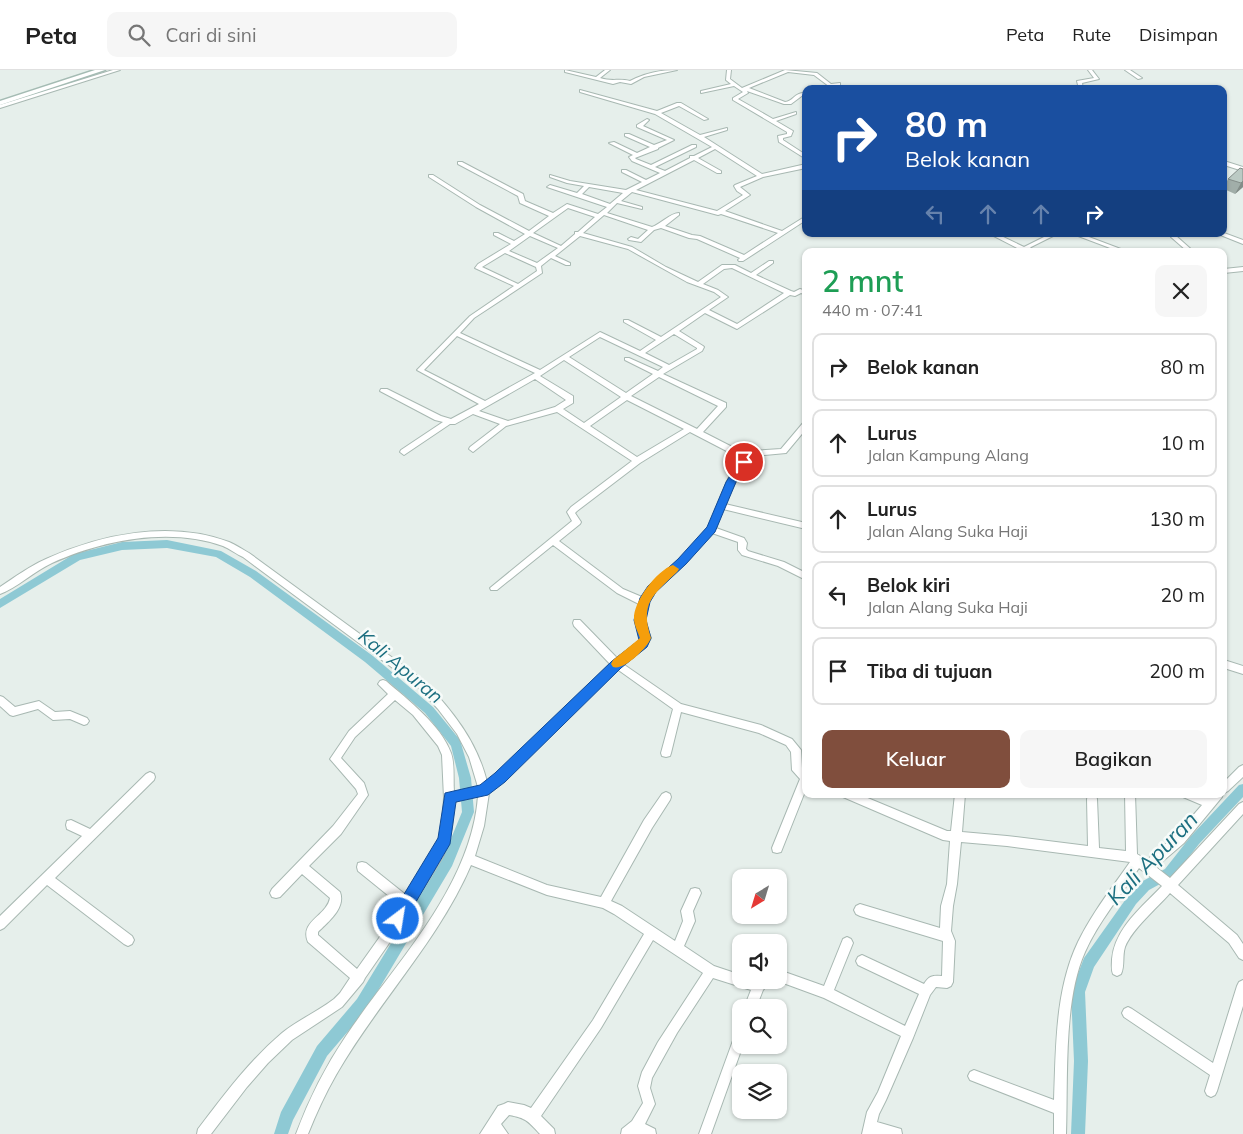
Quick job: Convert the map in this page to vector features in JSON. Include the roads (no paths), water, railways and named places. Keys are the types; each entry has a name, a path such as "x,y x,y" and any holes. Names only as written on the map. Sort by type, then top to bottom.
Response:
{"main road":[{"path":"0,103 102,70"}],"street":[{"path":"0,107 118,70"},
{"path":"598,78 608,70"},
{"path":"567,71 613,83 619,80 631,83 643,76 675,70"},
{"path":"729,70 728,80 733,85 784,103 789,103 801,94"},
{"path":"745,89 787,70 815,74 829,85"},
{"path":"1080,85 1079,82 1097,79 1090,70"},
{"path":"1126,70 1140,78"},
{"path":"834,85 838,84"},
{"path":"703,92 733,85"},
{"path":"745,89 746,94 735,99 790,131 789,135 780,137 781,140 802,154"},
{"path":"582,91 657,113 700,137 761,176"},
{"path":"657,113 679,104 706,119"},
{"path":"772,120 794,113"},
{"path":"647,120 639,126 671,140 632,157 634,160 663,172"},
{"path":"700,137 725,129"},
{"path":"627,135 656,148"},
{"path":"612,142 637,154"},
{"path":"651,167 694,146"},
{"path":"538,266 629,191 692,157 715,147"},
{"path":"692,157 719,172"},
{"path":"460,163 521,195 522,202 554,216"},
{"path":"1227,164 1243,169"},
{"path":"552,176 588,185 629,191 715,213 720,212 747,195 739,190 737,186 761,176 802,167"},
{"path":"624,171 645,182"},
{"path":"430,176 487,213 529,235 562,248"},
{"path":"578,195 588,185"},
{"path":"550,187 640,208"},
{"path":"518,286 478,268 570,206 652,229"},
{"path":"720,212 783,233"},
{"path":"631,239 639,241 652,229 661,226 677,214"},
{"path":"733,266 802,221"},
{"path":"661,226 691,237 698,237 744,258"},
{"path":"577,233 630,248 664,268 725,297 680,325 676,332 641,353"},
{"path":"496,234 515,244"},
{"path":"1227,236 1243,242"},
{"path":"999,237 1020,248"},
{"path":"1028,248 1048,237"},
{"path":"1084,237 1114,248"},
{"path":"1174,237 1187,248"},
{"path":"484,404 420,370 472,317 540,272 538,266 505,251"},
{"path":"552,256 568,264"},
{"path":"752,275 771,262"},
{"path":"699,284 722,267 733,266 788,293 802,292"},
{"path":"1227,271 1243,269"},
{"path":"757,287 764,281"},
{"path":"704,310 736,327 788,293"},
{"path":"626,321 662,340"},
{"path":"585,426 624,396 685,359 701,347 676,332"},
{"path":"455,333 537,374 570,398 570,401 558,409 510,424 473,411"},
{"path":"404,452 448,422 453,422 537,374 600,334 668,368"},
{"path":"564,357 624,396 747,458"},
{"path":"627,359 723,405 698,433"},
{"path":"384,391 448,422"},
{"path":"558,409 637,461"},
{"path":"472,449 505,423"},
{"path":"494,588 577,522 572,512 574,509 637,461 690,429"},
{"path":"454,797 479,791 509,770 616,664 643,644 646,638 640,620 644,602 652,589 682,562 711,529 731,482 747,458 756,452 784,451 802,430"},
{"path":"721,506 802,525"},
{"path":"711,529 741,540 743,543 742,550 745,553 781,564 802,575"},
{"path":"0,591 48,562 89,545 113,539 168,534 222,543 246,555 420,683 463,732 470,747 479,791 478,832 470,859 425,938 330,1074 302,1134"},
{"path":"553,541 620,591 644,602"},
{"path":"576,623 616,664 678,708 760,729 789,742 796,750 796,770 802,775"},
{"path":"1227,665 1243,670"},
{"path":"203,1134 236,1087 258,1063 289,1035 336,1006 358,978 445,840 454,797 447,755 441,742 416,712 382,684"},
{"path":"276,894 303,868 353,812 363,795 360,786 336,763 337,755 352,734 396,694"},
{"path":"0,700 13,712 38,705 53,716 70,715 84,721"},
{"path":"666,753 678,708"},
{"path":"1227,785 1243,770"},
{"path":"0,924 150,777"},
{"path":"777,848 802,788"},
{"path":"604,903 648,824 666,797"},
{"path":"856,798 936,832 957,838 1094,851 1143,864 1233,939 1243,954"},
{"path":"896,1134 869,1130 873,1112 882,1096 926,991 932,981 947,982 949,956 948,936 945,931 947,906 952,884 960,798"},
{"path":"1131,798 1143,864"},
{"path":"1197,798 1209,803"},
{"path":"1060,1134 1068,996 1076,961 1087,938 1143,864 1180,838 1214,798"},
{"path":"1092,799 1094,851"},
{"path":"1117,970 1122,939 1167,884 1243,808"},
{"path":"71,825 90,834"},
{"path":"470,859 547,890 604,903 618,910 711,971 732,976"},
{"path":"362,867 407,903"},
{"path":"303,868 336,896 335,905 312,930 312,938 358,978"},
{"path":"48,879 128,940"},
{"path":"677,949 689,921 687,912 695,893"},
{"path":"860,910 948,936"},
{"path":"532,1118 597,1024 651,933"},
{"path":"826,993 847,943"},
{"path":"862,961 926,991"},
{"path":"650,1134 632,1130 649,1104 644,1087 648,1073 675,1026 711,971"},
{"path":"787,979 826,993 909,1034"},
{"path":"1211,1091 1243,986"},
{"path":"1128,1012 1216,1072"},
{"path":"705,1134 734,1054"},
{"path":"974,1076 1061,1109"},
{"path":"493,1131 508,1108 524,1111 549,1134"}],"waterway":[{"name":"Kali Apuran","path":"0,604 77,557 122,546 167,544 218,554 253,574 369,659 429,710 456,744 465,778 468,812 448,862 362,1004 322,1051 286,1117 281,1134"},
{"name":"Kali Apuran","path":"1078,1134 1081,1061 1078,992 1089,963 1132,900 1145,886 1169,873 1195,840 1243,789"}]}
